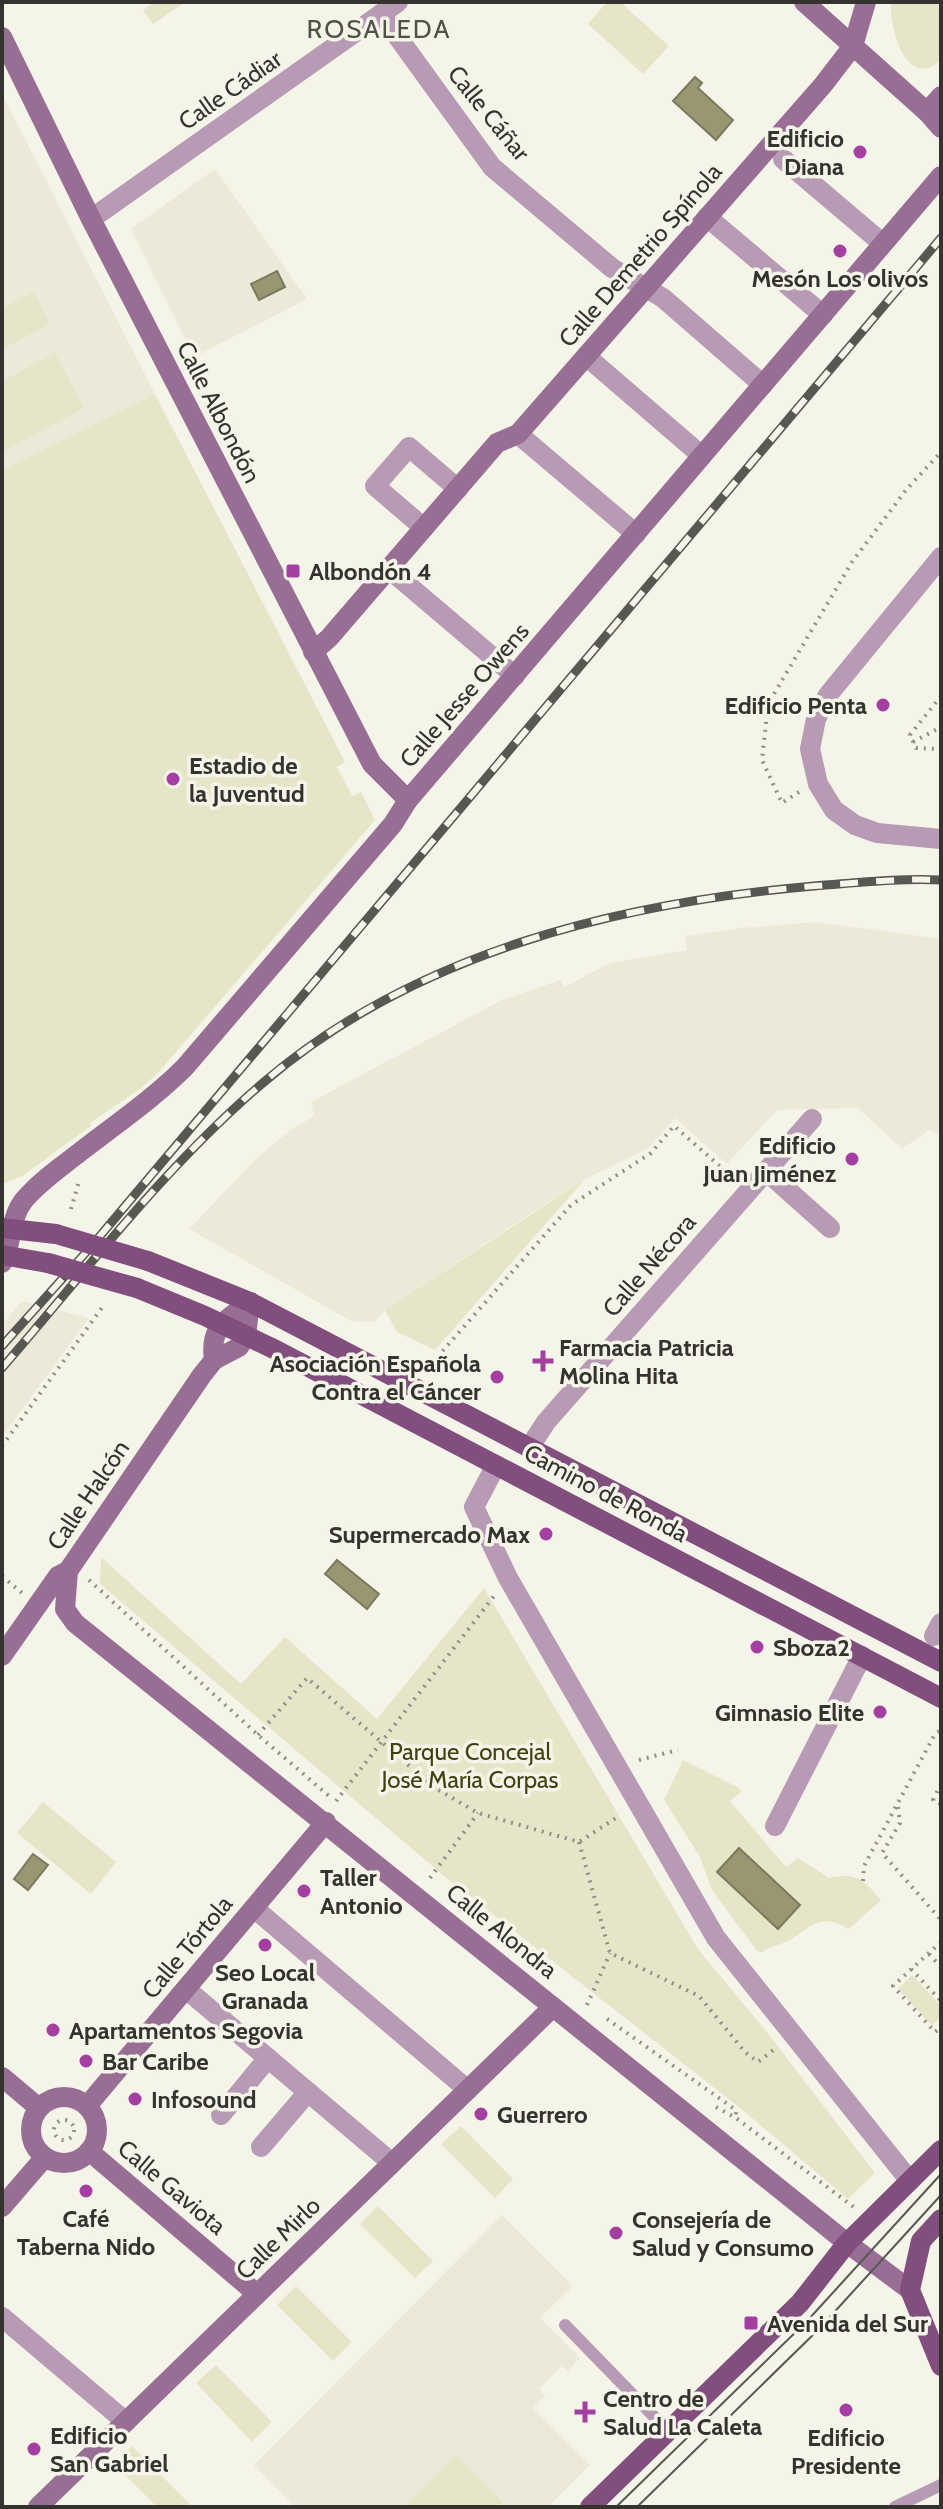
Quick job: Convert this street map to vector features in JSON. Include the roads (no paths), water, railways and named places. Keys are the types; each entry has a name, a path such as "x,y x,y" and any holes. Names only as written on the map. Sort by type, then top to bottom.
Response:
{"main road":[{"name":"Camino de Ronda","path":"6,1228 56,1234 148,1261 250,1302 941,1662"},
{"name":"Camino de Ronda","path":"3,1258 48,1263 137,1288 221,1324 941,1698"},
{"path":"590,2507 800,2303 847,2243 941,2150"},
{"path":"941,2219 921,2241 910,2290 941,2366"}],"street":[{"name":"Calle Cádiar","path":"91,219 398,2"},
{"path":"804,2 853,46 934,104 941,128"},
{"path":"853,46 866,2"},
{"name":"Calle Cáñar","path":"381,14 492,167 612,268 647,287 763,385"},
{"name":"Calle Albondón","path":"2,37 91,219 372,764 408,800"},
{"name":"Calle Demetrio Spínola","path":"313,652 323,645 497,443 518,434 823,85 853,46"},
{"path":"783,159 875,237"},
{"name":"Calle Jesse Owens","path":"6,1228 24,1200 49,1176 155,1096 185,1067 385,834 408,800 941,176"},
{"path":"707,217 823,315"},
{"path":"586,356 702,456"},
{"path":"518,434 636,534"},
{"path":"424,528 375,486 409,447 458,489"},
{"path":"941,557 828,695 816,719 810,749 818,784 834,810 855,825 894,836 941,839"},
{"path":"389,569 515,676"},
{"name":"Calle Nécora","path":"529,1448 546,1422 812,1119"},
{"path":"766,1171 830,1228"},
{"path":"3,1258 6,1228"},
{"path":"221,1324 250,1302"},
{"path":"246,1336 250,1302"},
{"name":"Calle Halcón","path":"214,1360 211,1343 221,1324"},
{"name":"Calle Halcón","path":"2,1656 58,1576 76,1574 181,1404 214,1360 239,1347 246,1336"},
{"path":"496,1465 474,1507 508,1578 638,1804 716,1938 910,2181"},
{"path":"33,1613 65,1609 76,1574"},
{"name":"Calle Alondra","path":"65,1609 75,1623 847,2243 910,2290"},
{"path":"775,1826 862,1656"},
{"name":"Calle Tórtola","path":"87,2106 326,1822"},
{"path":"254,1908 468,2090"},
{"path":"186,1989 392,2163"},
{"name":"Calle Mirlo","path":"38,2507 553,2007"},
{"path":"221,2115 268,2058"},
{"path":"2,2077 39,2108"},
{"path":"261,2147 308,2092"},
{"path":"62,2097 87,2106 96,2123 94,2142 89,2151 73,2161 53,2161 45,2157 33,2142 31,2134 31,2125 39,2108 54,2098 62,2097"},
{"name":"Calle Gaviota","path":"89,2151 257,2294"},
{"path":"2,2207 45,2157"},
{"path":"2,2317 126,2422"}],"lane":[{"path":"565,2325 668,2431"},
{"path":"895,2507 941,2485"}],"tram line":[{"path":"616,2507 808,2320 941,2174"},
{"path":"637,2507 818,2330 941,2195"}],"railway":[{"path":"2,1346 89,1249 941,238"},
{"path":"2,1368 160,1183 228,1114 323,1037 387,999 453,967 594,921 741,894 893,880 941,880"}],"place":[{"name":"Edificio Diana","path":"860,152"},
{"name":"Mesón Los olivos","path":"840,251"},
{"name":"Albondón 4","path":"293,571"},
{"name":"Edificio Penta","path":"883,705"},
{"name":"Estadio de la Juventud","path":"173,779"},
{"name":"Edificio Juan Jiménez","path":"852,1159"},
{"name":"Farmacia Patricia Molina Hita","path":"543,1361"},
{"name":"Asociación Española Contra el Cáncer","path":"497,1377"},
{"name":"Supermercado Max","path":"546,1534"},
{"name":"Sboza2","path":"757,1647"},
{"name":"Gimnasio Elite","path":"880,1712"},
{"name":"Taller Antonio","path":"304,1891"},
{"name":"Seo Local Granada","path":"265,1945"},
{"name":"Apartamentos Segovia","path":"53,2030"},
{"name":"Bar Caribe","path":"86,2061"},
{"name":"Infosound","path":"135,2099"},
{"name":"Guerrero","path":"481,2114"},
{"name":"Café Taberna Nido","path":"86,2191"},
{"name":"Consejería de Salud y Consumo","path":"616,2233"},
{"name":"Avenida del Sur","path":"751,2323"},
{"name":"Edificio Presidente","path":"846,2410"},
{"name":"Centro de Salud La Caleta","path":"585,2412"},
{"name":"Edificio San Gabriel","path":"34,2449"}],"district":[{"name":"ROSALEDA","path":"379,29"}],"park label":[{"name":"Parque Concejal José María Corpas","path":"470,1765"}]}
